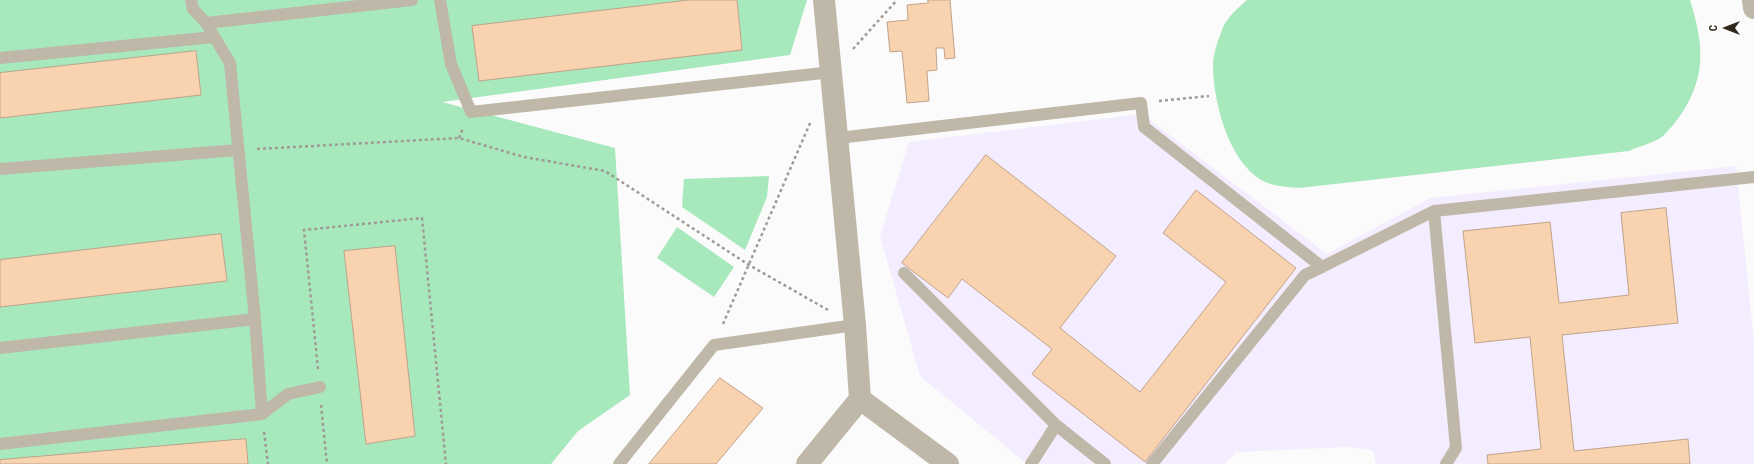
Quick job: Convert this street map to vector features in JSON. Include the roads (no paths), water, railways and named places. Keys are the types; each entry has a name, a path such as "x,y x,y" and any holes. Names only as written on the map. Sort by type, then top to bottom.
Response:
{"street":[{"path":"807,464 860,399 855,325 824,0"},
{"path":"1753,0 1754,8"},
{"path":"860,399 948,464"}],"lane":[{"path":"191,0 192,9 206,23 230,63 255,319 262,414"},
{"path":"206,23 412,0"},
{"path":"440,0 451,64 471,112 832,72"},
{"path":"0,58 214,36"},
{"path":"838,138 1141,103 1144,127 1322,267"},
{"path":"0,169 238,150"},
{"path":"1152,464 1305,275 1434,211 1754,177"},
{"path":"1434,211 1456,448 1446,464"},
{"path":"904,273 1056,425 1105,464"},
{"path":"0,348 255,319"},
{"path":"619,464 714,345 855,325"},
{"path":"0,444 262,414 288,394 320,387"},
{"path":"1031,464 1056,425"}]}
